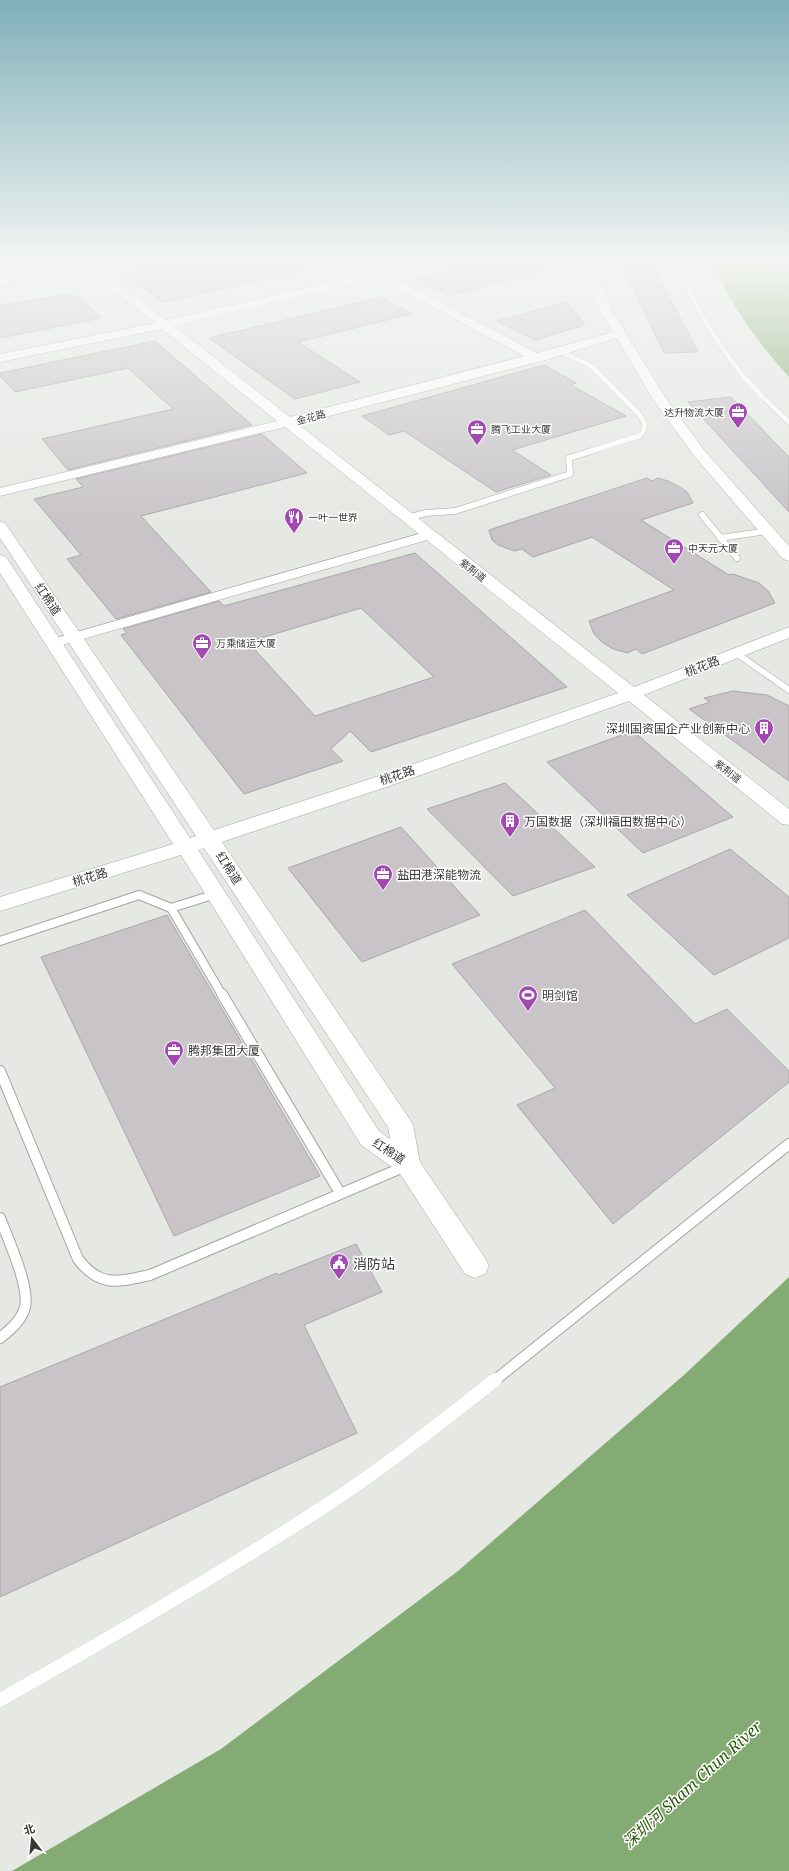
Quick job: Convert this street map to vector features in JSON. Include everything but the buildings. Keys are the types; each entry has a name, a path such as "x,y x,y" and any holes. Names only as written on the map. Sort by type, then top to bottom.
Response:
{"main road":[{"path":"0,352 14,349"},
{"path":"0,358 39,349"},
{"name":"紫荆道","path":"195,349 789,819"},
{"path":"521,349 537,358"},
{"name":"金花路","path":"0,492 288,423 566,349"},
{"path":"629,349 677,424 699,453 789,556"},
{"name":"红棉道","path":"0,526 400,1125 408,1165"},
{"name":"红棉道","path":"0,560 216,894 370,1138 408,1165"},
{"name":"桃花路","path":"0,904 210,840 630,694 789,632"},
{"path":"408,1165 475,1266"}],"street":[{"path":"54,643 429,535"}],"lane":[{"path":"724,349 740,373 789,422"},
{"path":"407,518 426,513 455,511 570,474 568,458 639,436 645,424 639,414 589,365 560,351"},
{"path":"702,515 737,558"},
{"path":"720,538 767,531"},
{"path":"736,653 789,690"},
{"path":"171,908 216,894"},
{"path":"0,941 139,895 171,908 340,1193"},
{"path":"0,1071 78,1259 91,1274 108,1280 126,1281 150,1275 408,1165"},
{"path":"0,1700 166,1605 323,1507 441,1423 789,1144"},
{"path":"0,1218 24,1287 26,1302 21,1317 10,1331 0,1338"}],"water":[{"path":"789,349 789,377 766,350"},
{"name":"深圳河 Sham Chun River","path":"789,1277 789,1871 12,1871 221,1749 458,1571 684,1375"}],"place":[{"name":"达升物流大厦","path":"738,429"},
{"name":"腾飞工业大厦","path":"477,446"},
{"name":"一叶一世界","path":"294,534"},
{"name":"中天元大厦","path":"674,565"},
{"name":"万乘储运大厦","path":"202,660"},
{"name":"深圳国资国企产业创新中心","path":"764,745"},
{"name":"万国数据（深圳福田数据中心）","path":"510,838"},
{"name":"盐田港深能物流","path":"383,891"},
{"name":"明剑馆","path":"528,1012"},
{"name":"腾邦集团大厦","path":"174,1067"},
{"name":"消防站","path":"339,1280"}]}
